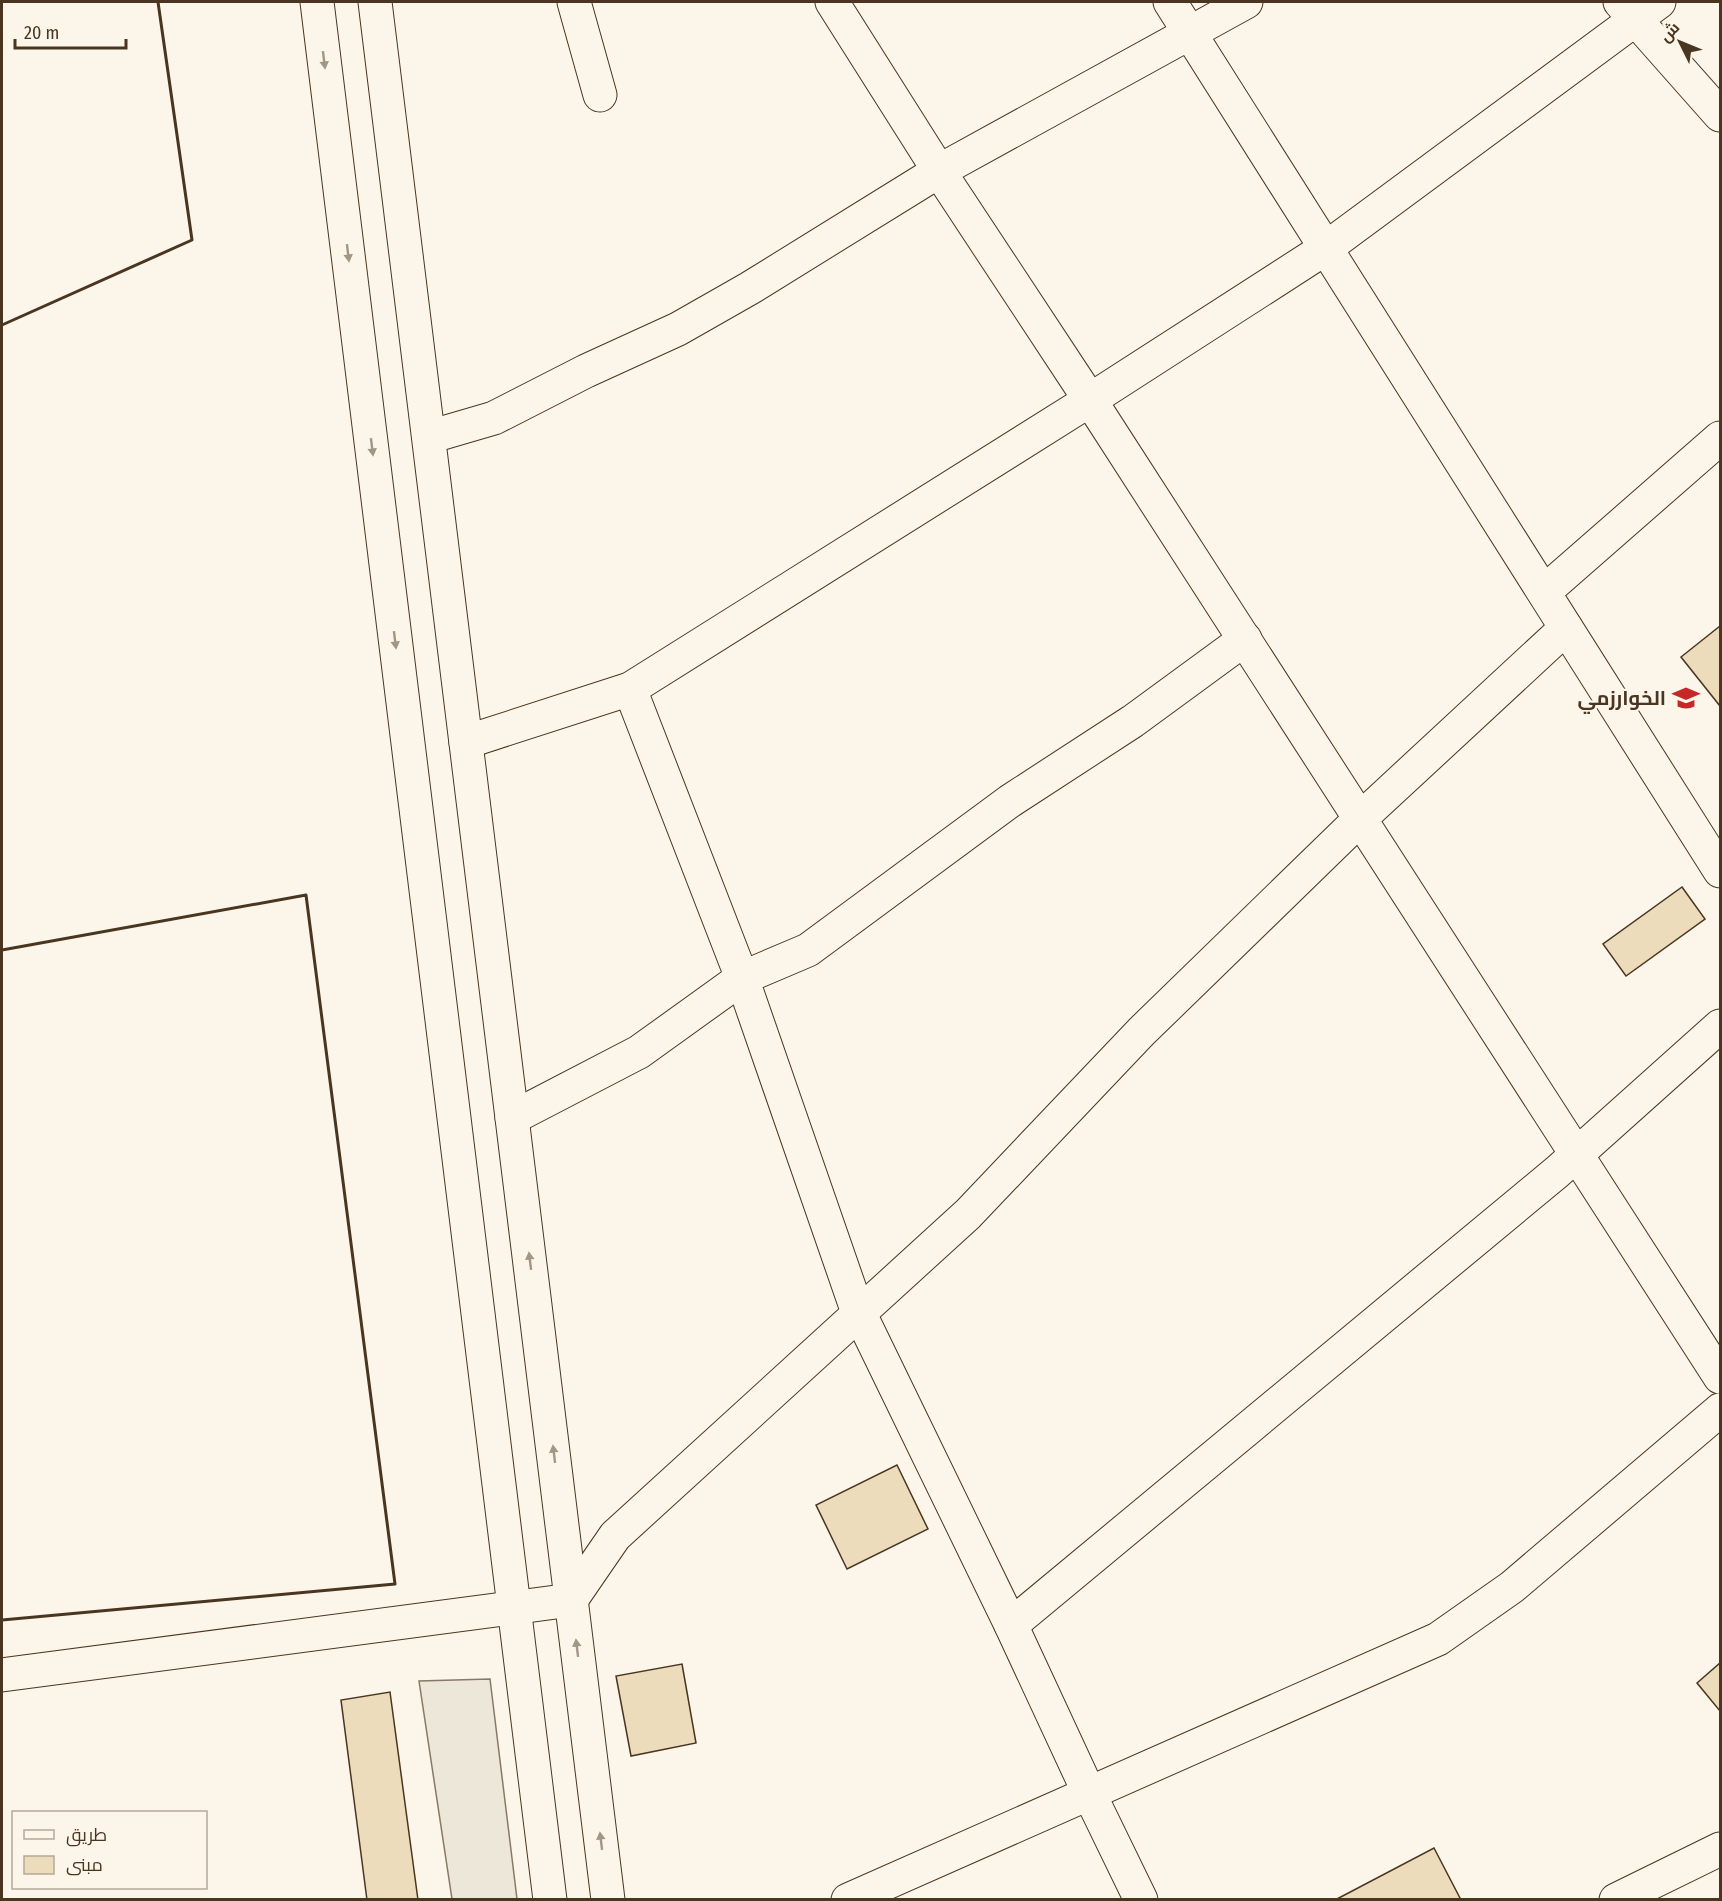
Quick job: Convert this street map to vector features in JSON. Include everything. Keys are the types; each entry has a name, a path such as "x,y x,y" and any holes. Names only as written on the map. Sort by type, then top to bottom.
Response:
{"street":[{"path":"317,2 550,1899"},
{"path":"375,2 608,1899"},
{"path":"574,2 600,95"},
{"path":"832,2 939,171 1578,1153 1720,1377"},
{"path":"1170,2 1720,871"},
{"path":"429,437 494,418 678,328 750,288 939,171 1246,2"},
{"path":"466,742 630,689 1090,400 1326,248 1638,8 1720,115"},
{"path":"1544,592 1720,438"},
{"path":"2,1675 572,1600 615,1536 969,1214 1141,1032 1361,818 1566,628"},
{"path":"512,1118 639,1052 742,978 808,950 1010,801 1133,721 1245,639"},
{"path":"630,689 742,978 859,1312 1141,1899"},
{"path":"1011,1625 1578,1153 1720,1026"},
{"path":"848,1899 1438,1639 1512,1587 1720,1410"},
{"path":"1616,1899 1720,1849"}],"shaded area":[{"path":"490,1679 517,1899 452,1899 419,1681"}],"building":[{"path":"1720,626 1720,706 1681,657"},
{"path":"1682,887 1705,919 1626,976 1603,944"},
{"path":"897,1465 928,1529 847,1569 816,1505"},
{"path":"1720,1663 1720,1711 1697,1683"},
{"path":"682,1664 696,1743 631,1756 616,1676"},
{"path":"390,1692 418,1900 367,1900 341,1700"},
{"path":"1434,1848 1461,1900 1335,1900"}],"wall":[{"path":"2,325 192,240 158,2"},
{"path":"2,950 306,895 395,1584 2,1620"}],"place":[{"name":"الخوارزمي","path":"1686,698"}]}
